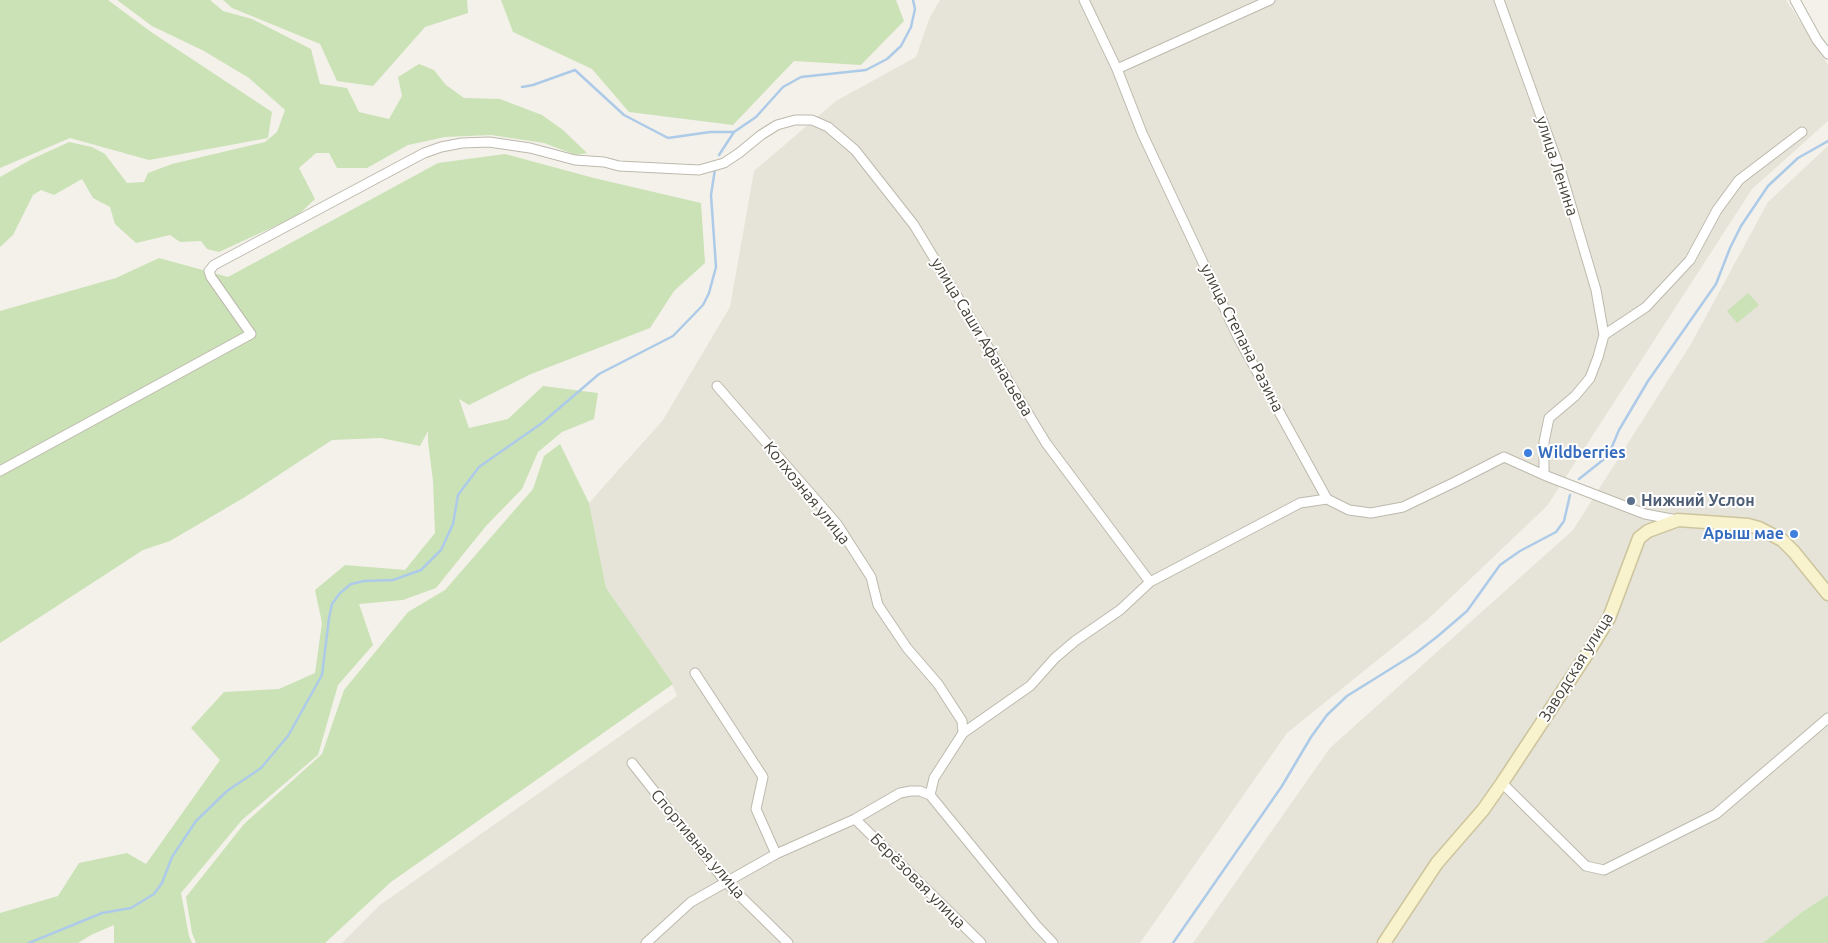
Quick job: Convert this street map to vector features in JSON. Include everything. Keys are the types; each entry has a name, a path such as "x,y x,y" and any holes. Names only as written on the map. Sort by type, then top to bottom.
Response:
{"street":[{"name":"улица Степана Разина","path":"1084,0 1117,69 1142,133 1238,337 1326,499"},
{"path":"1117,69 1270,0"},
{"name":"улица Ленина","path":"1499,0 1562,175 1596,290 1604,335"},
{"path":"1795,0 1817,40 1828,54"},
{"name":"улица Саши Афанасьева","path":"0,471 251,334 211,277 209,271 214,265 424,153 462,143 489,142 530,148 575,160 604,162 620,166 699,170 724,163 761,135 778,125 794,120 812,120 828,127 855,150 914,225 1046,444 1150,582"},
{"path":"1544,475 1544,442 1549,418 1575,396 1590,378 1604,335 1646,307 1690,260 1717,210 1739,180 1802,132"},
{"name":"Колхозная улица","path":"717,386 837,524 871,577 878,605 907,648 938,684 962,721 963,733"},
{"path":"930,795 934,778 963,733 1030,686 1055,658 1075,641 1120,610 1150,582 1300,504 1326,499 1349,510 1371,513 1403,507 1504,457 1544,475 1645,514 1678,520"},
{"name":"Заводская улица","path":"1384,943 1438,863 1483,810 1502,783 1609,618 1638,538 1648,531 1678,520 1748,526 1771,533 1782,540 1828,594"},
{"path":"695,673 763,778 756,809 776,854"},
{"path":"1502,783 1586,866 1604,870 1716,814 1828,718"},
{"name":"Спортивная улица","path":"632,763 725,881 788,943"},
{"path":"646,943 660,928 691,902 725,881 776,854 856,819 900,793 920,791 930,795 1036,925 1053,943"},
{"name":"Берёзовая улица","path":"856,819 981,943"}],"shaded area":[{"path":"940,0 1786,0 1828,65 1828,121 1752,189 1547,506 1427,620 1287,733 1140,943 342,943 380,905 677,696 672,684 606,588 589,503 663,420 730,307 754,171 836,101 916,57 930,17"},
{"path":"1828,146 1828,895 1802,912 1763,943 1193,943 1330,748 1573,530 1691,344 1768,202"}],"green space":[{"path":"0,0 108,0 151,32 272,112 268,138 149,160 70,138 0,168"},
{"path":"117,0 210,0 223,11 252,19 311,49 320,84 347,88 359,112 389,119 402,96 398,77 419,64 434,70 446,85 464,98 500,99 542,115 563,130 587,153 576,155 544,143 491,135 445,137 408,145 367,168 337,168 329,153 316,153 299,168 315,199 297,216 219,252 207,249 201,241 180,242 170,235 136,243 115,224 110,207 93,198 82,179 54,195 41,190 33,195 13,235 0,247 0,177 32,159 69,142 92,147 105,154 127,183 144,182 148,173 172,164 265,142 277,132 285,110 249,78 204,51 152,26"},
{"path":"223,0 467,0 468,13 425,27 373,86 337,81 320,44 232,8"},
{"path":"501,0 896,0 904,21 861,65 794,61 733,125 629,112 592,69 513,32"},
{"path":"505,154 594,178 701,203 705,263 674,291 650,328 531,374 469,405 459,399 469,428 508,419 543,386 598,393 594,419 562,432 538,452 522,489 486,526 436,588 403,600 359,604 373,645 338,685 318,755 242,820 181,893 192,943 114,943 114,925 78,943 0,943 0,913 58,896 79,863 127,853 146,864 220,760 191,728 224,692 279,689 315,673 322,623 315,590 345,565 405,570 435,533 433,481 428,431 420,446 381,438 332,440 245,497 170,541 143,550 0,643 0,311 116,278 159,258 228,277 438,163"},
{"path":"1748,293 1759,305 1737,323 1727,311"},
{"path":"560,444 589,503 606,588 673,684 391,882 325,943 196,943 192,933 186,897 244,824 322,754 344,690 408,612 445,590 533,489 544,456"},
{"path":"1828,895 1828,943 1763,943 1802,912"}],"waterway":[{"path":"522,87 575,70 624,115 668,138 710,132 734,132 756,117 783,87 801,77 866,70 887,59 901,46 911,27 915,9 913,0"},
{"path":"719,155 734,132"},
{"path":"1579,479 1608,456 1619,430 1648,381 1716,284 1741,226 1768,186 1798,158 1828,141"},
{"path":"29,943 102,913 131,908 154,894 162,883 172,857 196,821 227,791 261,768 288,736 322,675 332,604 340,593 351,584 364,581 393,580 421,570 441,550 453,524 458,495 479,467 542,423 599,374 673,336 703,305 709,293 716,267 711,195 715,169"},
{"path":"1173,943 1282,786 1311,737 1327,715 1347,696 1416,653 1467,611 1500,565 1520,551 1556,532 1564,521 1570,495"}],"place":[{"name":"Wildberries","path":"1528,453"},
{"name":"Нижний Услон","path":"1631,501"},
{"name":"Арыш мае","path":"1794,534"}]}
